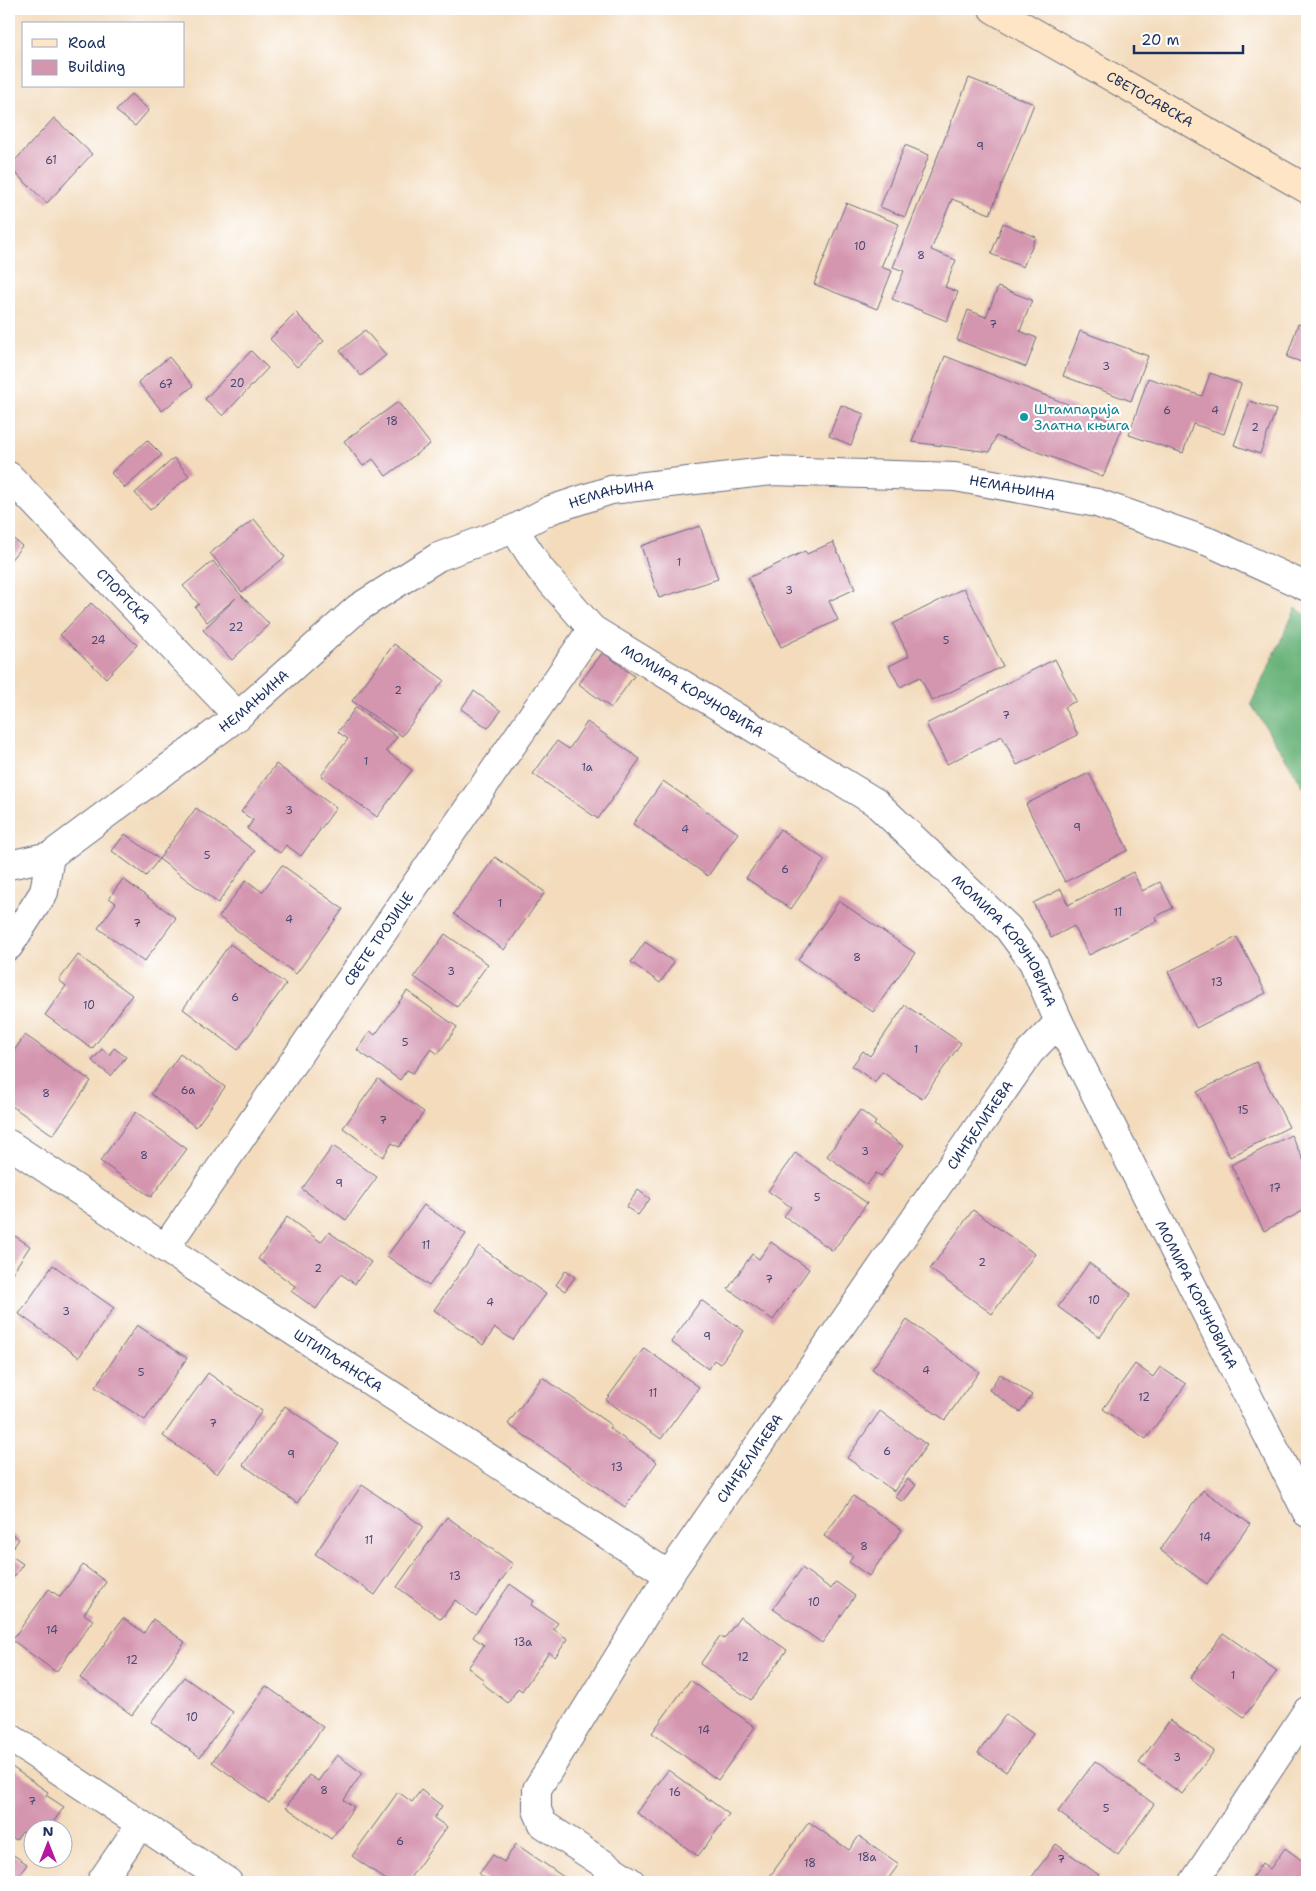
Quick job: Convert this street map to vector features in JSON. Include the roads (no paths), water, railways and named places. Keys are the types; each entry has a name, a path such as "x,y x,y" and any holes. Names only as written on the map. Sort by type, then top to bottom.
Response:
{"main road":[{"name":"СВЕТОСАВСКА","path":"993,9 1307,189"}],"street":[{"name":"НЕМАЊИНА","path":"9,864 50,856 238,716 358,608 438,557 514,529 550,510 611,490 772,471 955,477 1097,503 1209,542 1307,587"},
{"name":"СПОРТСКА","path":"9,476 238,716"},
{"name":"МОМИРА КОРУНОВИЋА","path":"514,529 540,569 592,629 875,802 1008,928 1033,962 1059,1022 1307,1513"},
{"name":"СВЕТЕ ТРОЈИЦЕ","path":"165,1248 592,629"},
{"path":"9,946 44,892 50,856"},
{"name":"СИНЂЕЛИЋЕВА","path":"630,1882 543,1824 537,1810 537,1789 669,1575 1030,1052 1059,1022"},
{"name":"ШТИПЉАНСКА","path":"9,1144 165,1248 669,1575"},
{"path":"1194,1882 1307,1711"},
{"path":"9,1737 228,1882"},
{"path":"101,1882 140,1825"}],"place":[{"name":"Штампарија Златна књига","path":"1024,417"}]}
